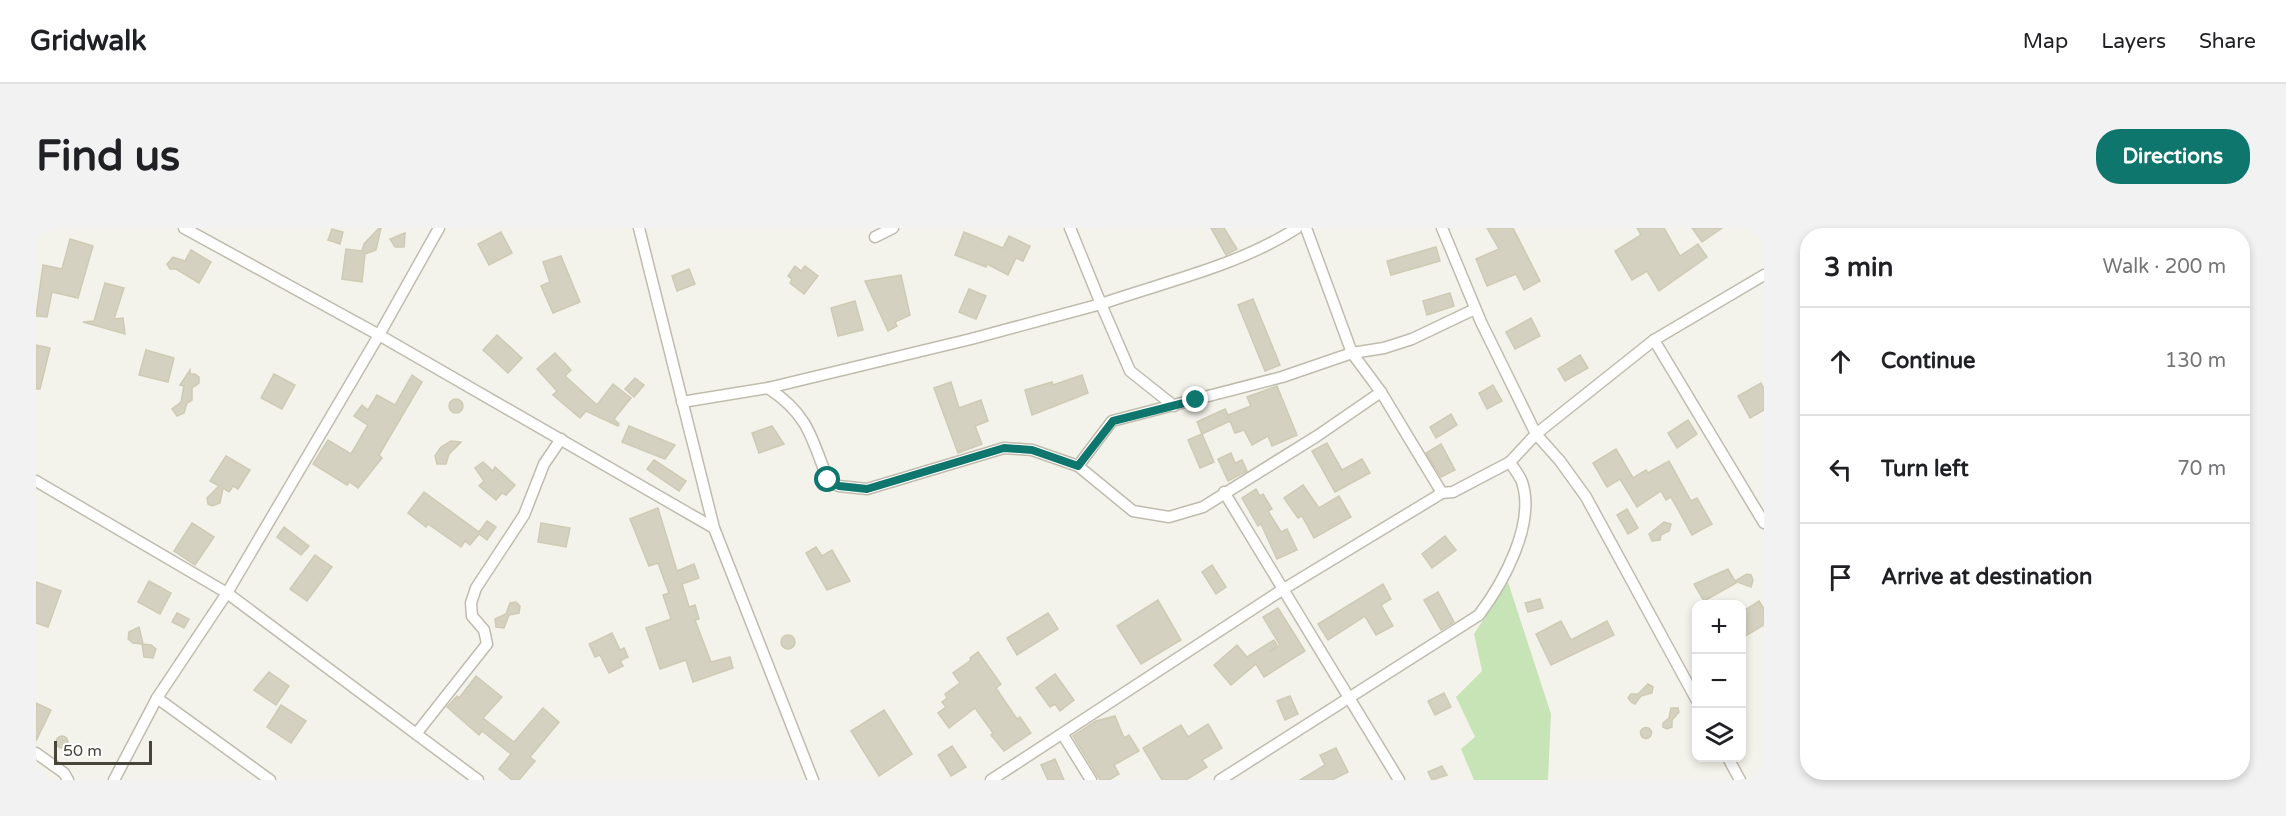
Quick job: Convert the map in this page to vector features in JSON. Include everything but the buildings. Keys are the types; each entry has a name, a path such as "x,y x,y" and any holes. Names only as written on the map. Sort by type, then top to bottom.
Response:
{"street":[{"path":"184,228 380,335 714,528"},
{"path":"114,780 157,698 227,593 380,335 439,228"},
{"path":"639,228 714,528 813,780"},
{"path":"875,237 893,228"},
{"path":"1070,228 1130,370 1174,405"},
{"path":"682,402 768,388 971,339 1101,304 1233,261 1273,243 1297,228"},
{"path":"1306,228 1352,354 1381,392 1442,493"},
{"path":"1442,228 1475,309 1536,434 1560,461 1586,497 1692,692"},
{"path":"990,780 1063,735 1282,590 1442,493 1453,492 1510,462 1536,434 1654,339 1764,275"},
{"path":"1078,466 1113,421 1282,377 1352,354 1384,348 1412,339 1475,309"},
{"path":"1654,339 1764,523"},
{"path":"768,388 800,414 815,440 828,480 839,486 867,489 1004,448 1032,450 1078,466 1133,512 1169,517 1203,507 1381,392"},
{"path":"416,734 487,644 484,630 472,616 471,603 476,588 524,515 544,464 561,440"},
{"path":"1220,780 1479,615 1497,591 1511,564 1525,516 1522,483 1510,462"},
{"path":"36,482 227,593 478,780"},
{"path":"1224,492 1399,780"},
{"path":"157,698 270,780"},
{"path":"1063,735 1091,780"},
{"path":"36,753 64,773 68,780"},
{"path":"1730,762 1740,780"}],"green space":[{"path":"1508,582 1551,714 1548,780 1474,780 1461,749 1475,737 1456,697 1482,671 1474,634"}],"route":[{"path":"828,480 839,486 867,489 1004,448 1032,450 1078,466 1113,421 1196,400"}]}
